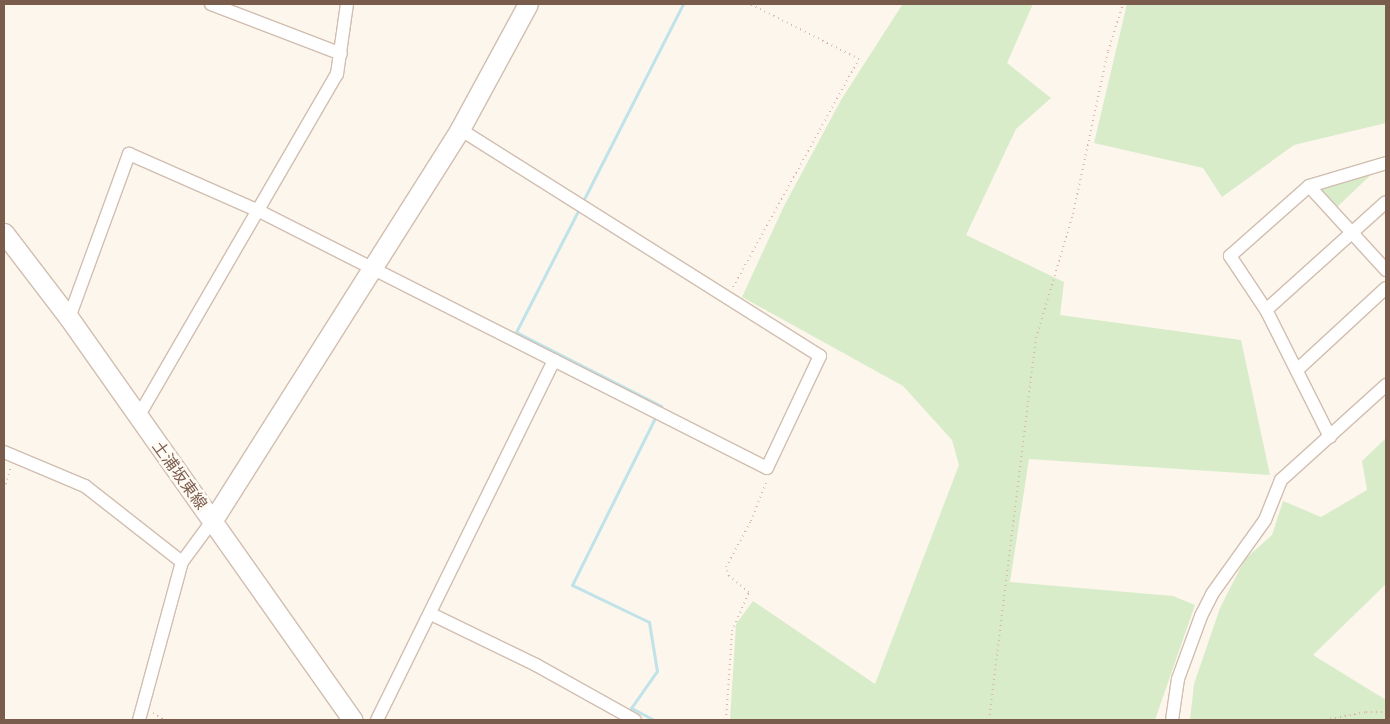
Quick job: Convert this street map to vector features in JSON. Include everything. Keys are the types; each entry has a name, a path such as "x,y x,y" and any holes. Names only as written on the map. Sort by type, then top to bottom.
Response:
{"street":[{"path":"211,4 341,54"},
{"path":"138,417 338,74 347,4"},
{"path":"139,720 182,562 213,520 460,129 526,4"},
{"path":"69,318 130,154 259,211 373,267 767,468 820,356 728,295 460,129"},
{"path":"1330,437 1266,310 1230,256 1309,186 1386,163"},
{"path":"1309,186 1386,270"},
{"path":"1266,310 1386,202"},
{"name":"土浦坂東線","path":"4,233 69,318 353,720"},
{"path":"1296,370 1386,288"},
{"path":"377,720 554,360"},
{"path":"1172,720 1178,679 1212,594 1265,520 1281,480 1386,384"},
{"path":"9,454 85,486 182,562"},
{"path":"430,614 536,665 635,720"}],"path":[{"path":"728,295 859,59 750,4"},
{"path":"989,720 1036,338 1073,214 1108,51 1123,4"},
{"path":"4,489 9,454"},
{"path":"726,720 732,631 749,592 729,576 726,567 751,521 767,480 767,468"},
{"path":"1326,720 1366,712 1386,712"}],"green space":[{"path":"1033,4 1007,63 1051,98 1016,129 966,235 1064,282 1060,315 1241,340 1270,475 1029,459 1010,582 1173,596 1195,605 1155,720 730,720 736,624 753,601 875,684 959,465 952,440 903,386 742,297 784,206 841,100 902,5"},
{"path":"1127,4 1386,4 1386,123 1294,145 1222,197 1203,168 1094,143"},
{"path":"1374,172 1337,207 1319,188"},
{"path":"1386,438 1386,584 1313,655 1386,700 1386,720 1190,720 1194,684 1220,608 1245,559 1272,535 1283,501 1321,517 1367,490 1362,461"}],"waterway":[{"path":"582,203 683,4"},
{"path":"579,209 516,332 661,406 659,411"},
{"path":"654,720 631,708 657,671 649,622 572,585 656,416"}]}
